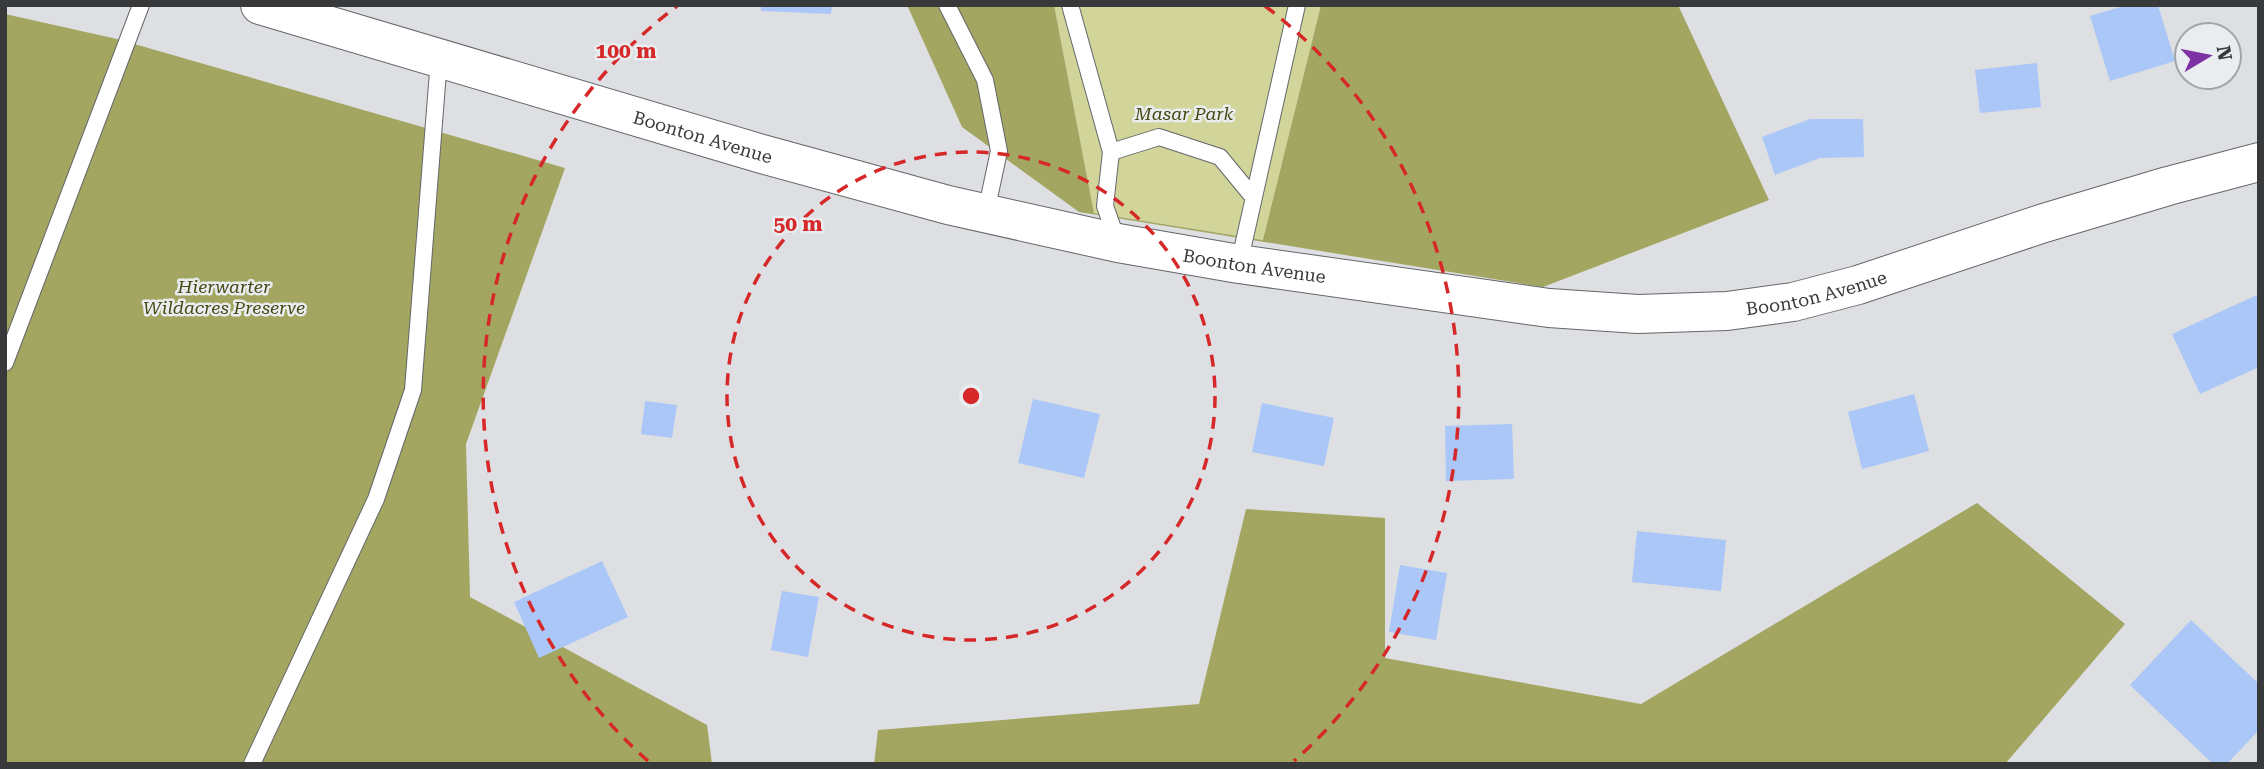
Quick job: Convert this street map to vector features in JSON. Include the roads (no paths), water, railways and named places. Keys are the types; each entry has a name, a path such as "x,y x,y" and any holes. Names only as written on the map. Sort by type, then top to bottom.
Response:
{"main road":[{"name":"Boonton Avenue","path":"260,5 762,154 948,205 1095,224 1239,264 1549,309 1638,314 1727,311 1793,302 1858,285 2044,223 2259,162"}],"lane":[{"path":"5,363 141,5"},
{"path":"947,5 985,80 999,151 986,212"},
{"path":"1070,5 1111,152 1095,224"},
{"path":"1239,264 1297,5"},
{"path":"251,764 376,499 414,390 439,58"},
{"path":"1111,152 1159,137 1220,157 1253,197"}],"park label":[{"name":"Masar Park","path":"1184,113"},
{"name":"Hierwarter Wildacres Preserve","path":"224,296"}]}
